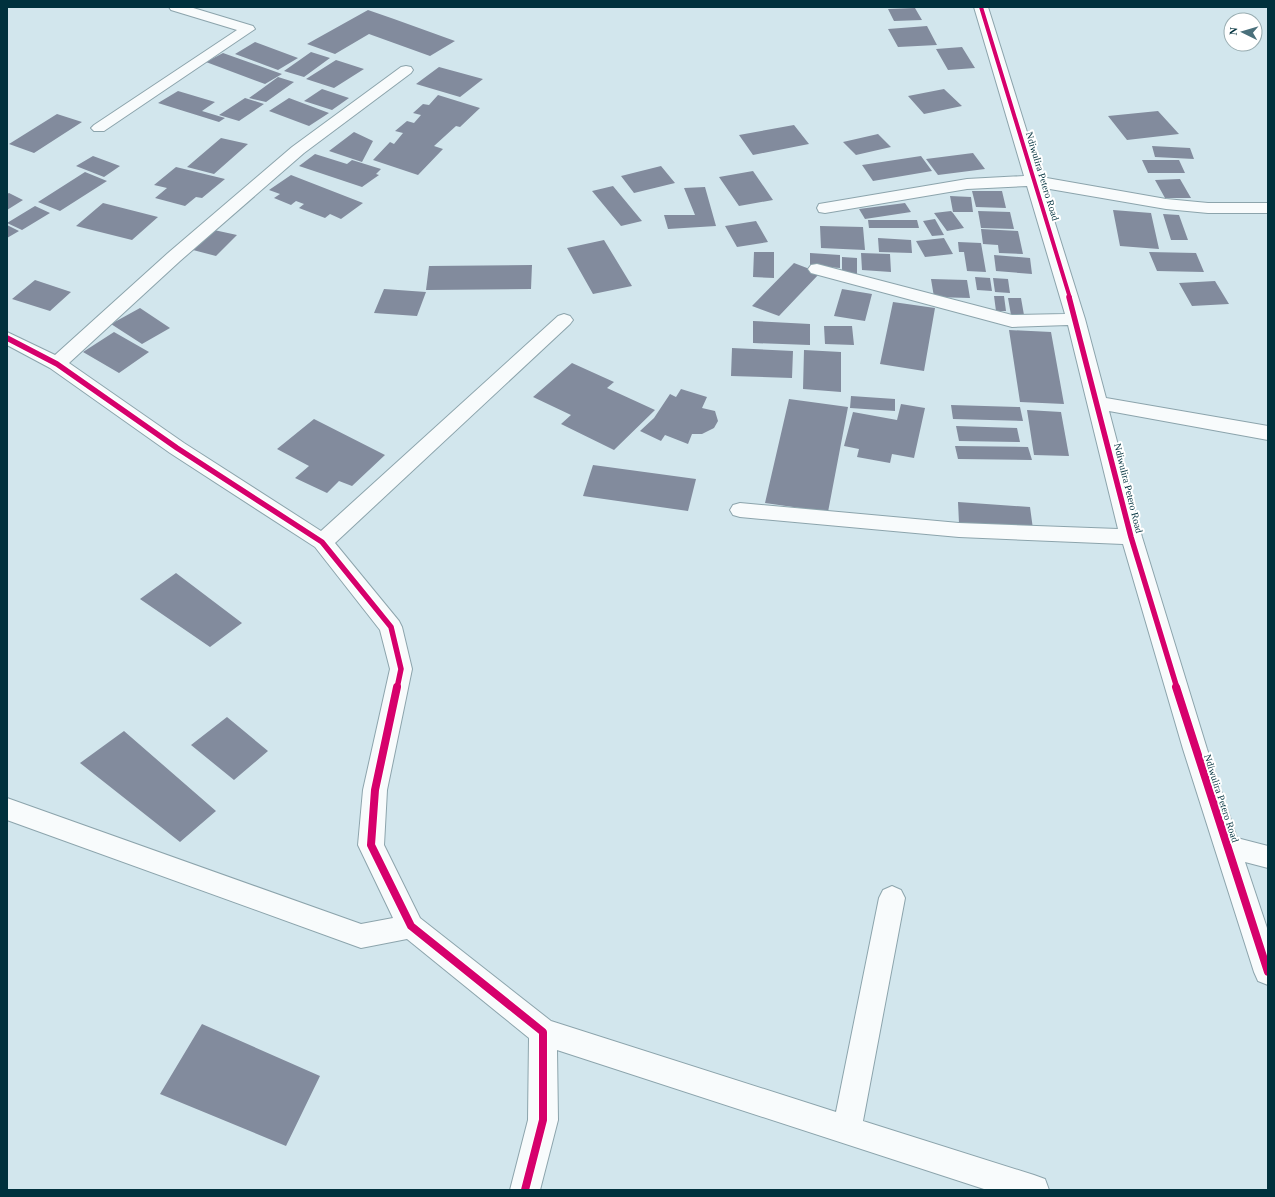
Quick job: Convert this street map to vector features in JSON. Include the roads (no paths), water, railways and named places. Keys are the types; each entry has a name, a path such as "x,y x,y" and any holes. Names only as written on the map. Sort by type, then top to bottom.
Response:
{"street":[{"path":"98,128 248,29 176,7"},
{"name":"Ndiwulira Petero Road","path":"981,7 1076,319 1131,538 1195,750 1268,972"},
{"path":"57,364 174,257 298,150 406,70"},
{"path":"825,208 967,184 1005,181 1034,181 1166,204 1208,208 1268,208"},
{"path":"817,269 977,313 1012,321 1076,319"},
{"path":"322,542 564,320"},
{"path":"7,338 57,364 177,448 322,542 391,626 401,669 375,790 371,845 411,926 543,1032 1034,1190"},
{"path":"1097,403 1268,433"},
{"path":"740,510 959,530 1131,538"},
{"path":"7,809 361,936 411,926"},
{"path":"1227,846 1268,857"},
{"path":"847,1130 892,898"},
{"path":"525,1190 543,1120 543,1032"}]}
